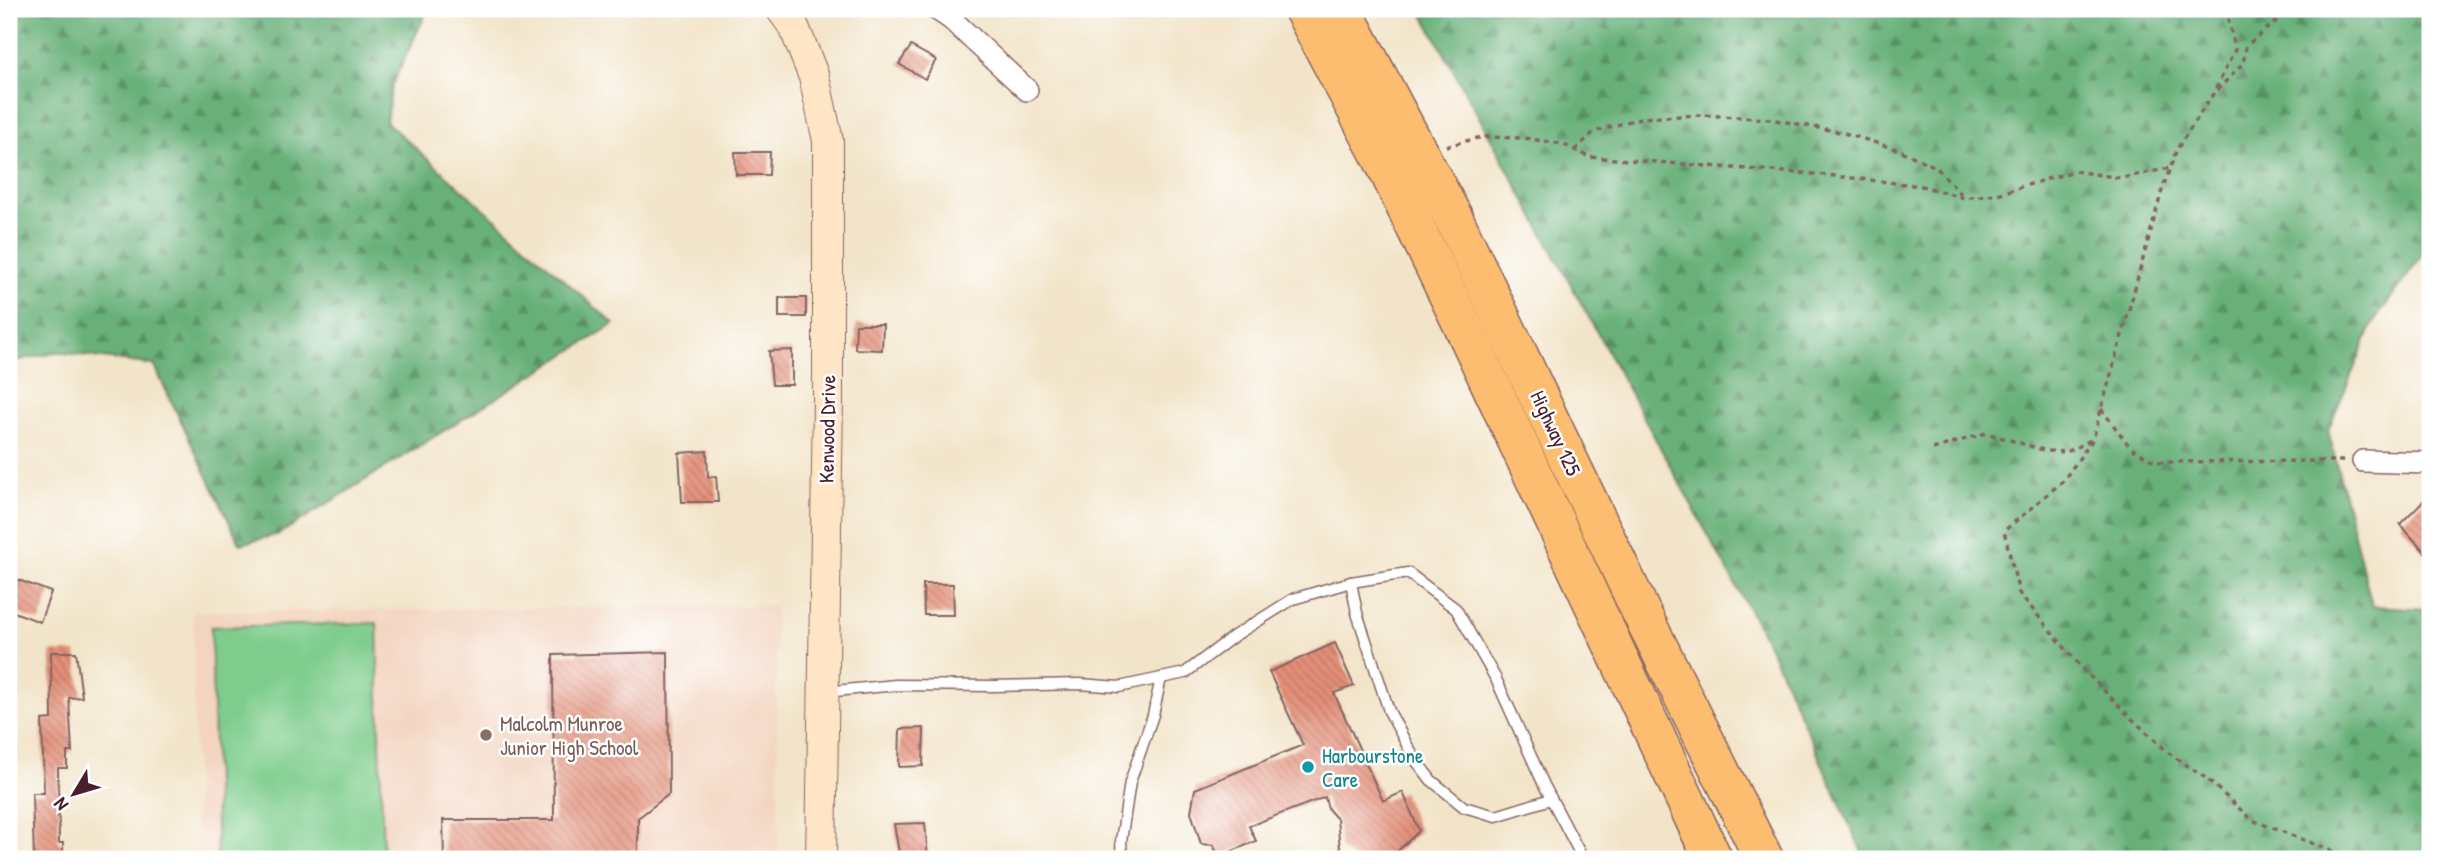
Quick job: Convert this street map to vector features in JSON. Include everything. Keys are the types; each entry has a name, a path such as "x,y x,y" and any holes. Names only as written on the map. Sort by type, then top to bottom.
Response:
{"highway":[{"path":"1293,9 1346,87"},
{"name":"Highway 125","path":"1303,9 1346,87 1467,334 1713,859"},
{"name":"Highway 125","path":"1342,9 1454,219 1641,612 1765,859"}],"street":[{"name":"Kenwood Drive","path":"781,9 794,27 814,77 828,141 828,399 821,859"},
{"path":"936,9 951,19 1027,90"},
{"path":"2363,461 2430,463"}],"lane":[{"path":"822,692 896,685 1080,684 1119,688 1185,673 1234,636 1293,599 1351,582 1408,573 1457,609 1496,679 1551,799 1583,859"},
{"path":"1351,582 1356,613 1389,712 1414,758 1431,780 1465,807 1496,816 1551,799"},
{"path":"1122,859 1121,841 1130,782 1153,715 1161,678"}],"path":[{"path":"2226,9 2235,50 2213,94 2177,149 2163,187 2093,439 2063,481 2004,531 2019,593 2081,667 2129,716 2171,754 2207,779 2252,820 2353,859"},
{"path":"2213,94 2244,64 2246,46 2291,9"},
{"path":"1575,150 1594,132 1640,118 1703,115 1770,119 1841,132 1899,150 1936,167 1965,198"},
{"path":"1420,153 1482,137 1524,138 1563,144 1589,157 1826,175 1908,185 1965,198 2001,193 2074,171 2121,178 2170,168"},
{"path":"2101,409 2131,448 2156,463 2363,461"},
{"path":"1933,449 1986,433 2047,451 2067,452 2093,439"}],"shaded area":[{"name":"Malcolm Munroe Junior High School","path":"775,605 779,859 196,859 193,612"}],"green space":[{"path":"9,9 428,9 392,85 386,122 614,324 279,534 240,544 154,365 58,352 9,362"},
{"path":"1420,9 2430,9 2430,245 2374,321 2328,430 2372,606 2430,609 2430,859 1865,859 1770,648"},
{"path":"377,623 383,859 217,859 211,627"}],"building":[{"path":"911,46 936,60 925,79 899,64"},
{"path":"735,152 770,152 769,175 736,175"},
{"path":"779,298 806,298 806,317 779,317"},
{"path":"856,324 883,324 882,350 855,349"},
{"path":"792,350 792,385 772,385 769,351"},
{"path":"707,451 708,477 716,476 718,502 682,502 679,453"},
{"path":"2423,501 2430,508 2430,558 2400,524"},
{"path":"13,578 51,592 40,622 9,610 9,587"},
{"path":"923,584 953,584 954,615 924,615"},
{"name":"Harbourstone Care","path":"1335,643 1354,686 1334,693 1383,801 1403,792 1419,831 1389,859 1354,859 1340,848 1337,819 1328,809 1325,797 1249,826 1256,841 1219,857 1213,845 1201,844 1191,812 1195,789 1303,745 1269,672"},
{"path":"51,652 76,652 82,697 69,698 72,752 67,752 67,768 58,768 59,843 63,843 63,859 34,859 32,793 44,793 42,720 52,719"},
{"name":"Malcolm Munroe Junior High School","path":"668,652 669,794 638,818 638,859 444,859 443,820 554,820 553,655"},
{"path":"924,728 923,766 899,767 900,729"},
{"path":"925,823 928,859 900,859 894,824"}],"place":[{"name":"Malcolm Munroe Junior High School","path":"486,735"},
{"name":"Harbourstone Care","path":"1308,767"}]}
